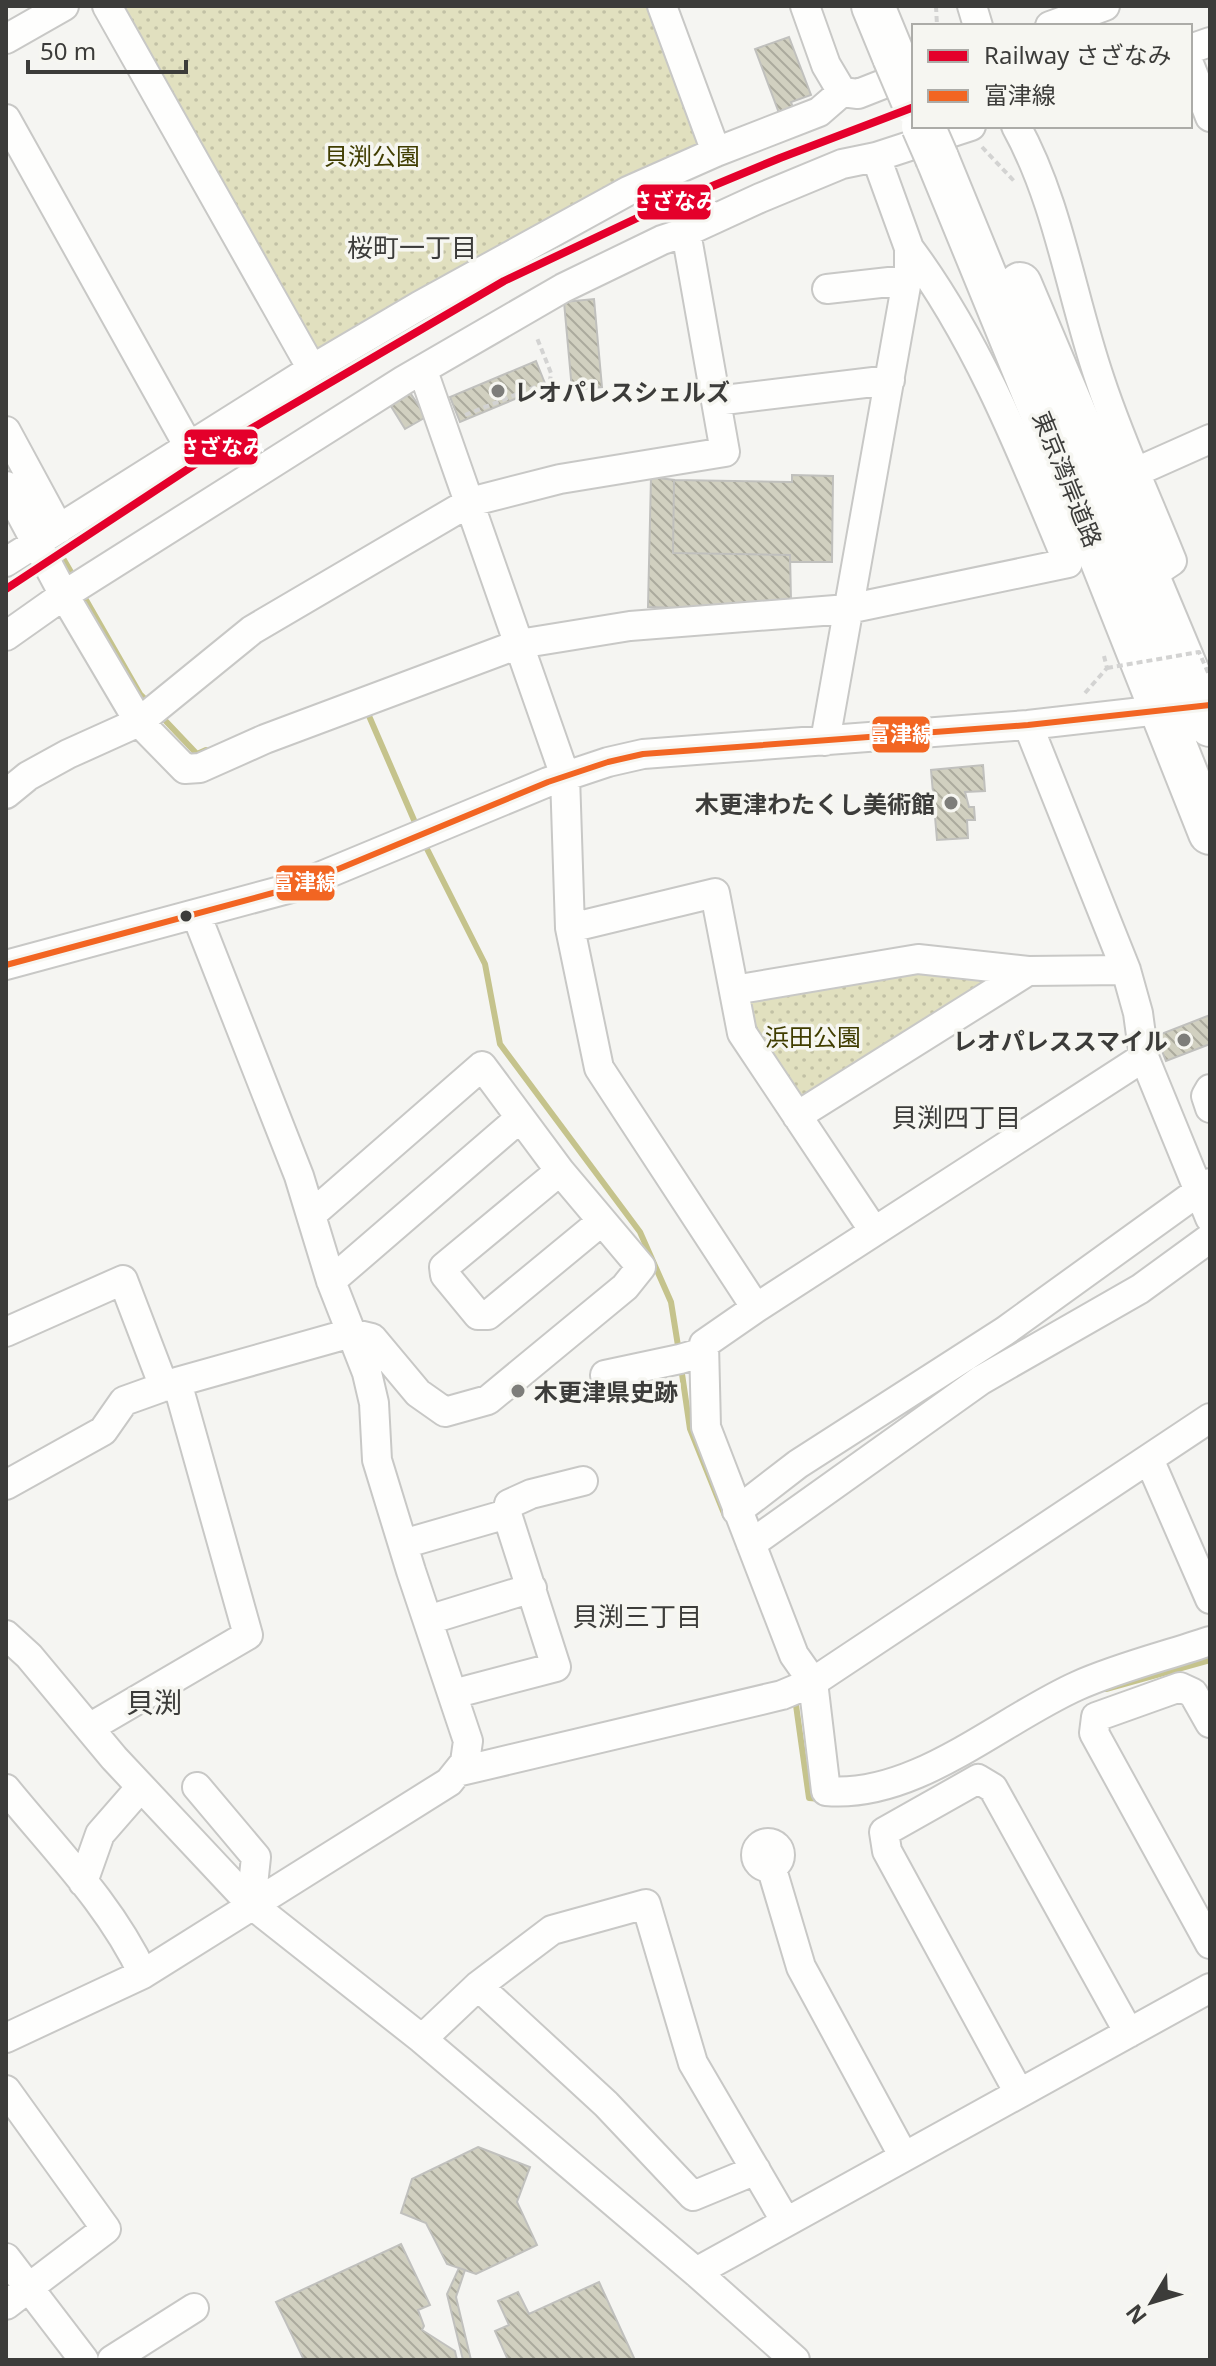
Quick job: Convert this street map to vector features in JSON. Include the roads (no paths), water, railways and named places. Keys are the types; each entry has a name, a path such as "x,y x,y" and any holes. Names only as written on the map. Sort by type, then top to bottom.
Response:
{"highway":[{"path":"873,6 907,53"},
{"path":"903,6 912,89"},
{"name":"東京湾岸道路","path":"949,137 1208,703"},
{"name":"東京湾岸道路","path":"949,137 1073,488 1210,833"}],"street":[{"path":"6,39 64,6"},
{"path":"107,6 312,369"},
{"path":"662,6 716,152"},
{"path":"805,6 826,65 842,92"},
{"path":"1056,24 1105,6"},
{"path":"6,562 312,369 585,213 716,152 819,112 842,92 858,94 907,53"},
{"path":"1192,71 1210,117"},
{"path":"6,119 189,447"},
{"path":"1017,128 1039,175 1100,380 1172,561 1148,577"},
{"path":"6,636 64,595 423,371 563,288 662,240 842,164 949,137"},
{"path":"6,431 48,536 64,595 139,722 185,769 200,768 265,739 519,644 630,626 848,609 1068,563 1000,408 940,289 909,248 876,157"},
{"path":"6,794 28,776 68,754 139,722 252,630 470,502 560,479 725,452 686,232"},
{"path":"825,741 890,380 907,280 909,248"},
{"path":"827,289 907,280"},
{"path":"423,371 565,776 570,928 599,1068 756,1308"},
{"path":"716,401 890,380"},
{"path":"1136,472 1210,439"},
{"path":"6,486 48,536"},
{"path":"6,965 295,887 565,776 643,754 1028,725 1208,703"},
{"path":"1028,725 1126,970 1138,1013 1144,1057 1204,1186 1210,1218"},
{"path":"570,928 715,893 742,1033 874,1231"},
{"path":"6,2038 143,1974 449,1782 465,1762 468,1741 377,1460 374,1403 367,1373 331,1281 299,1176 196,914"},
{"path":"734,990 918,959 1028,971 1126,970"},
{"path":"797,1116 1028,971"},
{"path":"1144,1057 704,1344 706,1427 794,1655 813,1682 826,1791 849,1793 912,1776 1077,1686 1210,1641"},
{"path":"6,1485 103,1431 124,1401 351,1333 372,1338 418,1393 445,1412 488,1400 625,1287 641,1267 560,1171 482,1066 311,1215"},
{"path":"1210,1089 1206,1096 1210,1108"},
{"path":"331,1281 520,1118"},
{"path":"560,1171 444,1267 445,1275 478,1315 488,1315 602,1221"},
{"path":"737,1511 798,1464 1005,1331 1204,1186"},
{"path":"751,1544 981,1380 1140,1289 1210,1238"},
{"path":"6,1332 123,1280 171,1385 248,1635 89,1728"},
{"path":"605,1375 704,1352"},
{"path":"457,1772 782,1695 813,1682 1210,1418"},
{"path":"1149,1459 1210,1599"},
{"path":"453,1694 556,1667 507,1514 509,1504 531,1494 583,1481"},
{"path":"403,1544 507,1514"},
{"path":"428,1620 532,1588"},
{"path":"6,1635 29,1656 141,1787 251,1904 422,2039 795,2360"},
{"path":"1210,1723 1193,1693 1180,1687 1096,1717 1094,1733 1210,1944"},
{"path":"1019,2093 887,1851 884,1832 978,1779 993,1788 1129,2033"},
{"path":"83,1882 100,1834 141,1787"},
{"path":"197,1787 256,1857 251,1904"},
{"path":"6,1789 128,1942 143,1974"},
{"path":"771,1866 801,1967 904,2157"},
{"path":"422,2039 478,1986 552,1930 646,1904 693,2063 786,2222"},
{"path":"478,1986 606,2104 693,2196 756,2170"},
{"path":"696,2272 1210,1988"},
{"path":"6,2090 106,2229 6,2305"},
{"path":"6,2258 84,2360"},
{"path":"112,2360 194,2308"}],"waterway":[{"path":"53,541 75,579"},
{"path":"82,593 140,694 149,703"},
{"path":"366,709 417,827"},
{"path":"159,714 197,754 206,750"},
{"path":"423,841 485,964 500,1044 640,1232 671,1302 679,1352"},
{"path":"681,1367 690,1429 725,1516"},
{"path":"1106,1689 1210,1660"},
{"path":"795,1698 809,1798 821,1799"}],"rail line":[{"name":"さざなみ","path":"6,589 232,440 504,281 652,211 912,108"}],"place":[{"name":"レオパレスシェルズ","path":"498,391"},
{"name":"木更津わたくし美術館","path":"951,803"},
{"name":"レオパレススマイル","path":"1184,1040"},
{"name":"木更津県史跡","path":"518,1391"}],"district":[{"name":"桜町一丁目","path":"412,247"},
{"name":"貝渕四丁目","path":"956,1117"},
{"name":"貝渕三丁目","path":"637,1616"},
{"name":"貝渕","path":"154,1702"}],"park label":[{"name":"貝渕公園","path":"372,155"},
{"name":"浜田公園","path":"813,1036"}]}
